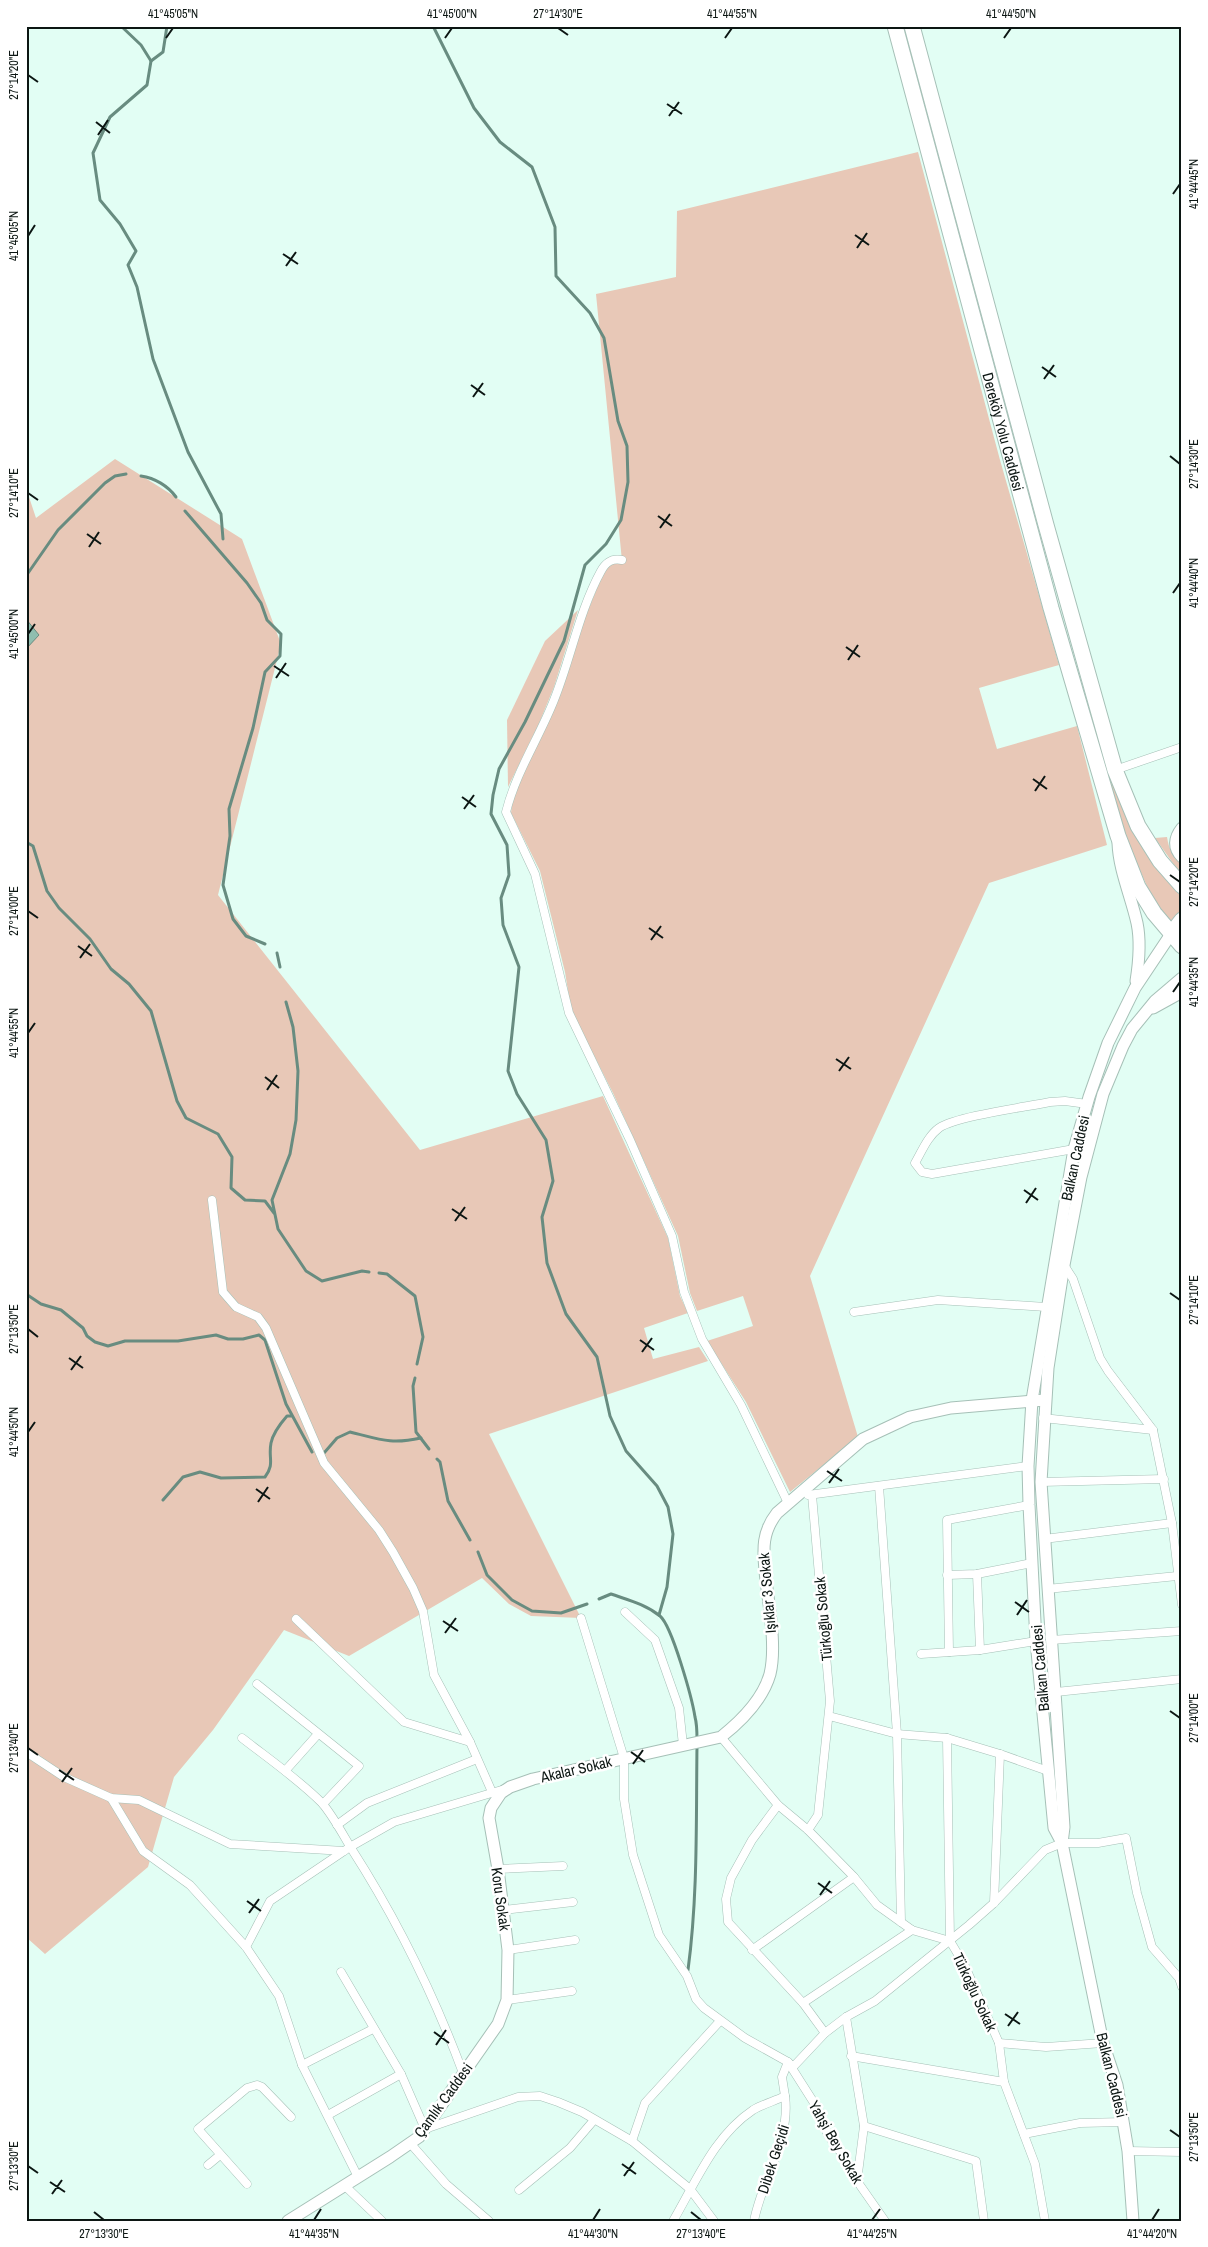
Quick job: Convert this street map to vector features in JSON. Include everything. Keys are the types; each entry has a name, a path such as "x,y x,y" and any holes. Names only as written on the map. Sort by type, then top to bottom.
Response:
{"highway":[{"name":"Dereköy Yolu Caddesi","path":"895,26 1054,617 1118,836 1138,887 1154,913 1182,946"},
{"name":"Dereköy Yolu Caddesi","path":"912,26 1056,563 1115,770 1138,826 1160,861 1182,886"},
{"path":"1171,934 1182,920"}],"main road":[{"path":"1182,828 1175,844 1177,852 1182,857"},
{"path":"1118,836 1118,860 1137,925 1139,958 1135,988"},
{"name":"Balkan Caddesi","path":"1133,2221 1128,2151 1117,2085 1103,2043 1062,1843 1054,1828 1036,1641 1028,1466 1032,1400 1046,1307 1074,1149 1108,1044 1135,988 1171,934"},
{"name":"Balkan Caddesi","path":"1062,1843 1064,1827 1041,1482 1043,1418 1048,1368 1064,1265 1084,1162 1103,1094 1123,1046 1146,1010 1182,978"},
{"path":"1146,1010 1158,1006 1182,992"},
{"path":"1032,1400 1045,1400"},
{"name":"Işıklar 3 Sokak","path":"721,1737 736,1725 748,1711 763,1689 770,1674 771,1640 764,1541 769,1523 792,1500 863,1439 910,1417 951,1408 1032,1400"},
{"path":"1036,1641 1051,1640"},
{"name":"Akalar Sokak","path":"494,1796 510,1787 533,1779 721,1737"},
{"name":"Koru Sokak","path":"494,1796 489,1818 498,1869 508,1950 507,2000"},
{"name":"Çamlık Caddesi","path":"288,2221 410,2143 425,2129 498,2024 507,2000"},
{"name":"Çamlık Caddesi","path":"299,2221 331,2194"}],"street":[{"path":"622,560 616,558 608,562 602,570 587,604 559,688 542,729 512,790 506,812 535,874 569,1013 630,1140 672,1236 684,1292 702,1339 741,1405 792,1500 812,1494 1028,1466"},
{"path":"1115,770 1182,746"},
{"path":"1074,1149 932,1174 922,1172 915,1163 929,1138 940,1127 956,1121 1050,1102 1065,1101 1087,1104"},
{"path":"212,1200 223,1292 236,1307 258,1317 266,1328 324,1463 379,1530 405,1573 423,1612 434,1675 470,1742 494,1796 394,1822 347,1849 270,1901 246,1947"},
{"path":"1064,1265 1073,1279 1100,1358 1118,1386 1140,1410 1153,1430 1172,1523 1182,1605"},
{"path":"854,1312 938,1300 1046,1307"},
{"path":"1043,1418 1153,1430"},
{"path":"1041,1482 1164,1479"},
{"path":"879,1486 897,1734 900,1922"},
{"name":"Türkoğlu Sokak","path":"808,1830 818,1815 830,1700 812,1494"},
{"path":"949,1652 946,1520 1029,1505"},
{"path":"1044,1539 1172,1523"},
{"path":"947,1575 977,1574 1032,1564"},
{"path":"977,1574 980,1650"},
{"path":"1047,1589 1177,1576"},
{"path":"625,1612 655,1640 679,1708 685,1745"},
{"path":"582,1618 624,1758 624,1799 633,1855 659,1935 686,1976 696,1999 745,2038 788,2062 793,2067 825,2033 846,2017 875,2001 950,1941 994,1903 1045,1850 1062,1843 1098,1842 1126,1838 1136,1892 1152,1947 1179,1978 1182,1987"},
{"path":"296,1619 404,1722 470,1742"},
{"path":"1051,1640 1182,1631"},
{"path":"920,1654 980,1650 1036,1641"},
{"path":"1056,1692 1182,1679"},
{"path":"257,1684 360,1766 323,1804"},
{"path":"828,1716 897,1734 947,1738 1048,1771"},
{"path":"285,1771 318,1734"},
{"name":"Türkoğlu Sokak","path":"721,1737 778,1805 808,1830 854,1877 877,1906 912,1930 950,1941 965,1966 999,2043 1004,2082 1035,2164 1045,2221"},
{"path":"242,1738 285,1771 323,1804 337,1825 347,1849 379,1890 446,2028 463,2073"},
{"path":"947,1738 950,1941"},
{"path":"26,1752 64,1777 111,1798 139,1800 230,1844 347,1849"},
{"path":"994,1903 1000,1754"},
{"path":"337,1825 367,1803 477,1759"},
{"path":"111,1798 143,1851 190,1885 246,1947 280,1996 302,2065 358,2177"},
{"path":"778,1805 752,1840 731,1878 726,1899 728,1922 803,2003 825,2033"},
{"path":"498,1869 563,1866"},
{"path":"752,1950 854,1877"},
{"path":"503,1910 573,1902"},
{"path":"803,2003 912,1930"},
{"path":"508,1950 575,1940"},
{"path":"341,1972 401,2074 425,2129 518,2097 540,2096 570,2106 632,2141 690,2189 714,2221"},
{"path":"507,2000 572,1991"},
{"path":"846,2017 864,2126 857,2181"},
{"path":"632,2141 645,2102 720,2020"},
{"path":"302,2065 373,2029"},
{"path":"999,2043 1046,2047 1103,2043"},
{"path":"851,2056 1004,2082"},
{"name":"Dibek Geçidi","path":"754,2221 780,2144 787,2112 782,2077 788,2062"},
{"name":"Yahşi Bey Sokak","path":"788,2062 816,2106 828,2135 885,2221"},
{"path":"328,2115 401,2074"},
{"path":"247,2184 198,2129 247,2088 257,2085 262,2087 291,2116"},
{"path":"673,2221 718,2142 739,2121 756,2109 785,2096"},
{"path":"519,2190 570,2148 594,2120"},
{"path":"1024,2134 1080,2123 1124,2122"},
{"path":"864,2126 976,2160 984,2221"},
{"path":"410,2143 446,2184 489,2221"},
{"path":"1128,2151 1182,2152"},
{"path":"208,2165 220,2155"},
{"path":"345,2186 382,2221"}],"shaded area":[{"path":"918,152 1000,460 1059,665 979,688 997,749 1077,726 1107,845 989,883 810,1276 858,1437 790,1492 746,1402 707,1341 753,1326 743,1296 697,1311 690,1293 678,1236 613,1093 571,1010 565,972 540,871 511,813 513,794 604,571 613,562 622,561 596,294 676,277 677,211"},
{"path":"115,459 242,539 281,644 218,895 420,1150 603,1096 668,1238 680,1296 688,1313 644,1328 653,1359 699,1347 708,1361 489,1434 581,1618 531,1616 509,1604 482,1578 349,1656 284,1630 213,1730 174,1777 148,1867 45,1954 26,1937 26,488 36,518"},
{"path":"578,610 554,687 538,726 508,787 507,720 545,641"},
{"path":"26,619 39,635 26,649"},
{"path":"1099,749 1101,749 1124,809 1142,846 1166,880 1182,897 1182,910 1170,923 1150,893 1123,832"},
{"path":"1167,837 1172,852 1182,862 1182,876 1155,838"}],"waterway":[{"path":"121,26 141,45 151,61 147,85 110,117 93,153 100,200 120,224 136,251 128,265 137,287 153,359 188,452 221,514 223,539"},
{"path":"151,61 163,52 167,26"},
{"path":"433,26 474,108 500,142 532,167 555,227 556,276 590,313 604,338 618,421 627,446 628,482 621,520 606,544 585,565 564,641 525,722 499,769 491,814 507,845 509,875 501,898 503,925 519,967 508,1071 517,1094 546,1140 553,1181 542,1217 547,1263 566,1314 597,1357 610,1416 626,1451 657,1486 668,1507 673,1534 667,1587 659,1615"},
{"path":"26,576 58,530 105,483 115,476 126,474"},
{"path":"141,476 161,483 176,497"},
{"path":"185,511 247,583 261,603 267,620 281,634 280,656 265,672 253,728 229,809 230,836 223,885 233,919 246,936 265,944"},
{"path":"26,842 33,846 47,891 59,908 90,939 111,969 129,984 151,1011 177,1101 186,1118 218,1134 232,1157 231,1188 245,1200 265,1201 274,1213"},
{"path":"277,953 280,967"},
{"path":"286,1002 293,1027 298,1071 296,1120 290,1154 272,1200 278,1229 306,1271 322,1281 362,1271 369,1272"},
{"path":"379,1273 387,1274 415,1296 423,1337 417,1364"},
{"path":"26,1294 41,1304 61,1310 83,1328 87,1336 95,1342 108,1346 125,1341 178,1341 216,1335 228,1339 243,1339 259,1335 265,1340 286,1404 312,1452"},
{"path":"415,1378 413,1386 416,1432 429,1449"},
{"path":"163,1500 183,1477 200,1472 221,1478 265,1477 270,1468 270,1448 273,1436 287,1416 291,1416"},
{"path":"324,1453 337,1438 350,1432 393,1441 421,1438"},
{"path":"437,1459 440,1462 448,1501 470,1540"},
{"path":"478,1552 487,1575 512,1600 532,1611 561,1613 587,1604"},
{"path":"599,1599 611,1594 630,1600 654,1612 665,1622 676,1647 690,1695 696,1722 697,1740"},
{"path":"688,1970 695,1886 697,1746"}]}
